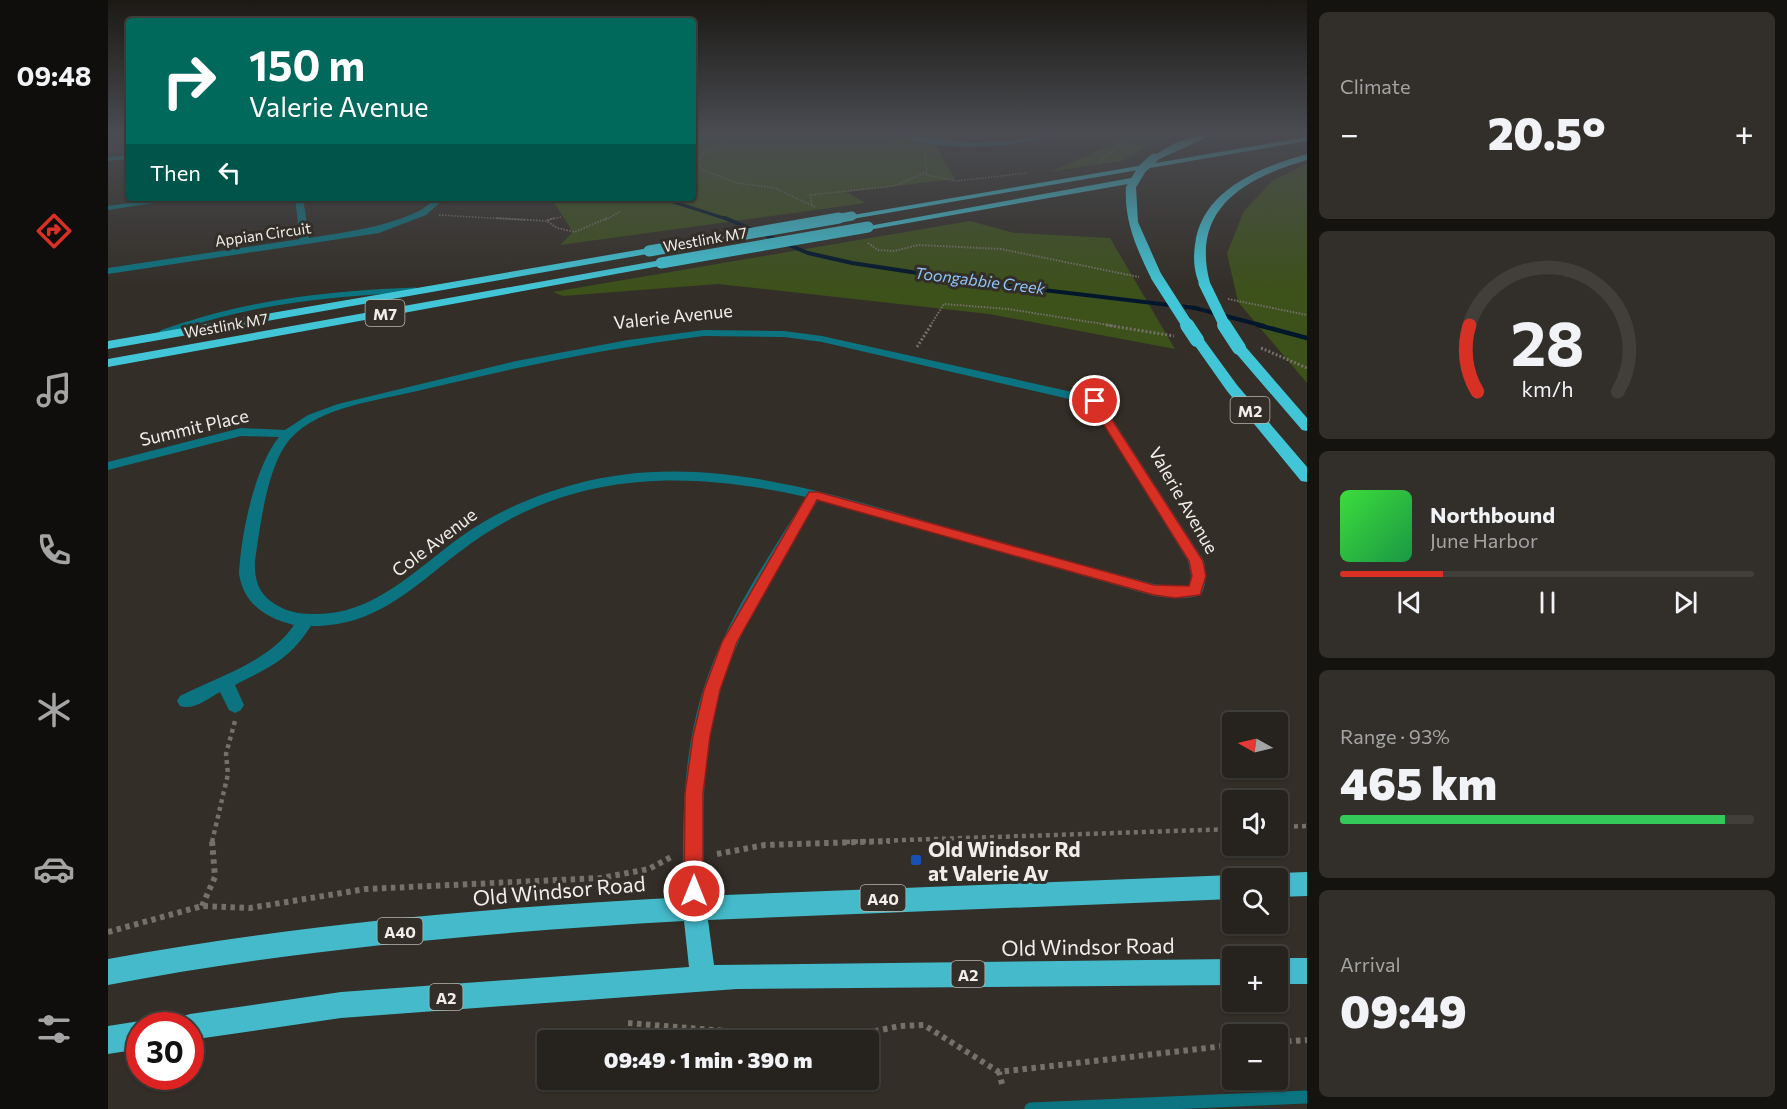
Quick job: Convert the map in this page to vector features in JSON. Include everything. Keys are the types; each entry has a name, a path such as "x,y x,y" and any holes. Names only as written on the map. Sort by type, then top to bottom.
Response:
{"highway":[{"name":"Westlink M7","path":"108,345 1031,186"},
{"name":"Westlink M7","path":"108,363 1101,186"},
{"name":"M2","path":"1132,186 1129,204 1132,220 1152,278 1191,338 1307,477"},
{"name":"M2","path":"1237,186 1219,202 1206,220 1200,238 1199,256 1204,284 1215,310 1239,348 1307,427"},
{"path":"1288,885 1307,884"},
{"name":"Old Windsor Road","path":"108,972 169,960 417,929 694,906 1222,887"},
{"path":"694,906 703,979"},
{"path":"1288,971 1307,971"},
{"name":"Old Windsor Road","path":"204,1026 341,1005 703,979 1222,972"},
{"path":"108,1040 126,1037"}],"street":[{"path":"108,208 161,201"},
{"path":"299,201 305,242"},
{"name":"Appian Circuit","path":"108,271 379,230 425,215 438,201"},
{"name":"Valerie Avenue","path":"288,434 331,411 529,361 666,337 704,333 784,334 822,339 1095,401 1196,561 1199,576 1195,591 1175,593 1154,590 814,495"},
{"name":"Summit Place","path":"108,466 241,432 288,434"},
{"name":"Cole Avenue","path":"288,434 277,447 267,474 246,564 248,585 259,603 280,615 306,620 339,619 374,607 407,589 466,539 494,522 558,494 596,483 639,476 714,475 814,495"},
{"path":"694,906 694,794 702,736 712,690 729,642 814,495"},
{"path":"186,701 276,656 290,644 306,620"},
{"path":"225,682 235,705"}],"lane":[{"path":"1031,1109 1307,1097"}],"path":[{"path":"758,186 775,188 819,209"},
{"path":"813,206 810,195 895,186"},
{"path":"547,220 559,231 576,232 621,211"},
{"path":"458,214 547,220 561,217"},
{"path":"866,242 878,250 894,251 919,245 1001,249 1152,278"},
{"path":"1227,299 1307,315"},
{"path":"910,358 944,304 1008,309 1150,334 1191,338"},
{"path":"1258,348 1307,368"},
{"path":"202,906 215,877 212,837 228,774 226,754 236,717 235,705"},
{"path":"1288,827 1307,826"},
{"path":"717,854 765,845 1222,829"},
{"path":"108,932 202,906 250,908 366,889 601,878 649,870 671,857"},
{"path":"628,1023 713,1030"},
{"path":"879,1030 900,1026 924,1025 999,1072 1222,1047"},
{"path":"1288,1041 1307,1040"},
{"path":"999,1072 1002,1084"}],"green space":[{"path":"696,186 898,186 846,192 866,203 560,245 573,232 553,201 696,201"},
{"path":"1268,186 1307,186 1307,383 1238,302 1227,253 1244,211"},
{"path":"970,221 1014,233 1110,238 1175,349 989,314 718,284 563,296 553,292"}],"waterway":[{"name":"Toongabbie Creek","path":"670,201 729,220"},
{"name":"Toongabbie Creek","path":"725,218 729,220"},
{"name":"Toongabbie Creek","path":"729,220 808,253 852,263 984,283 1195,308 1264,326"},
{"name":"Toongabbie Creek","path":"1258,325 1307,338"}],"place":[{"name":"Old Windsor Rd at Valerie Av","path":"916,860"}],"route":[{"path":"694,891 694,794 702,736 712,690 729,642 758,588 814,495 1154,590 1175,593 1195,591 1199,576 1196,561 1095,401"}]}
